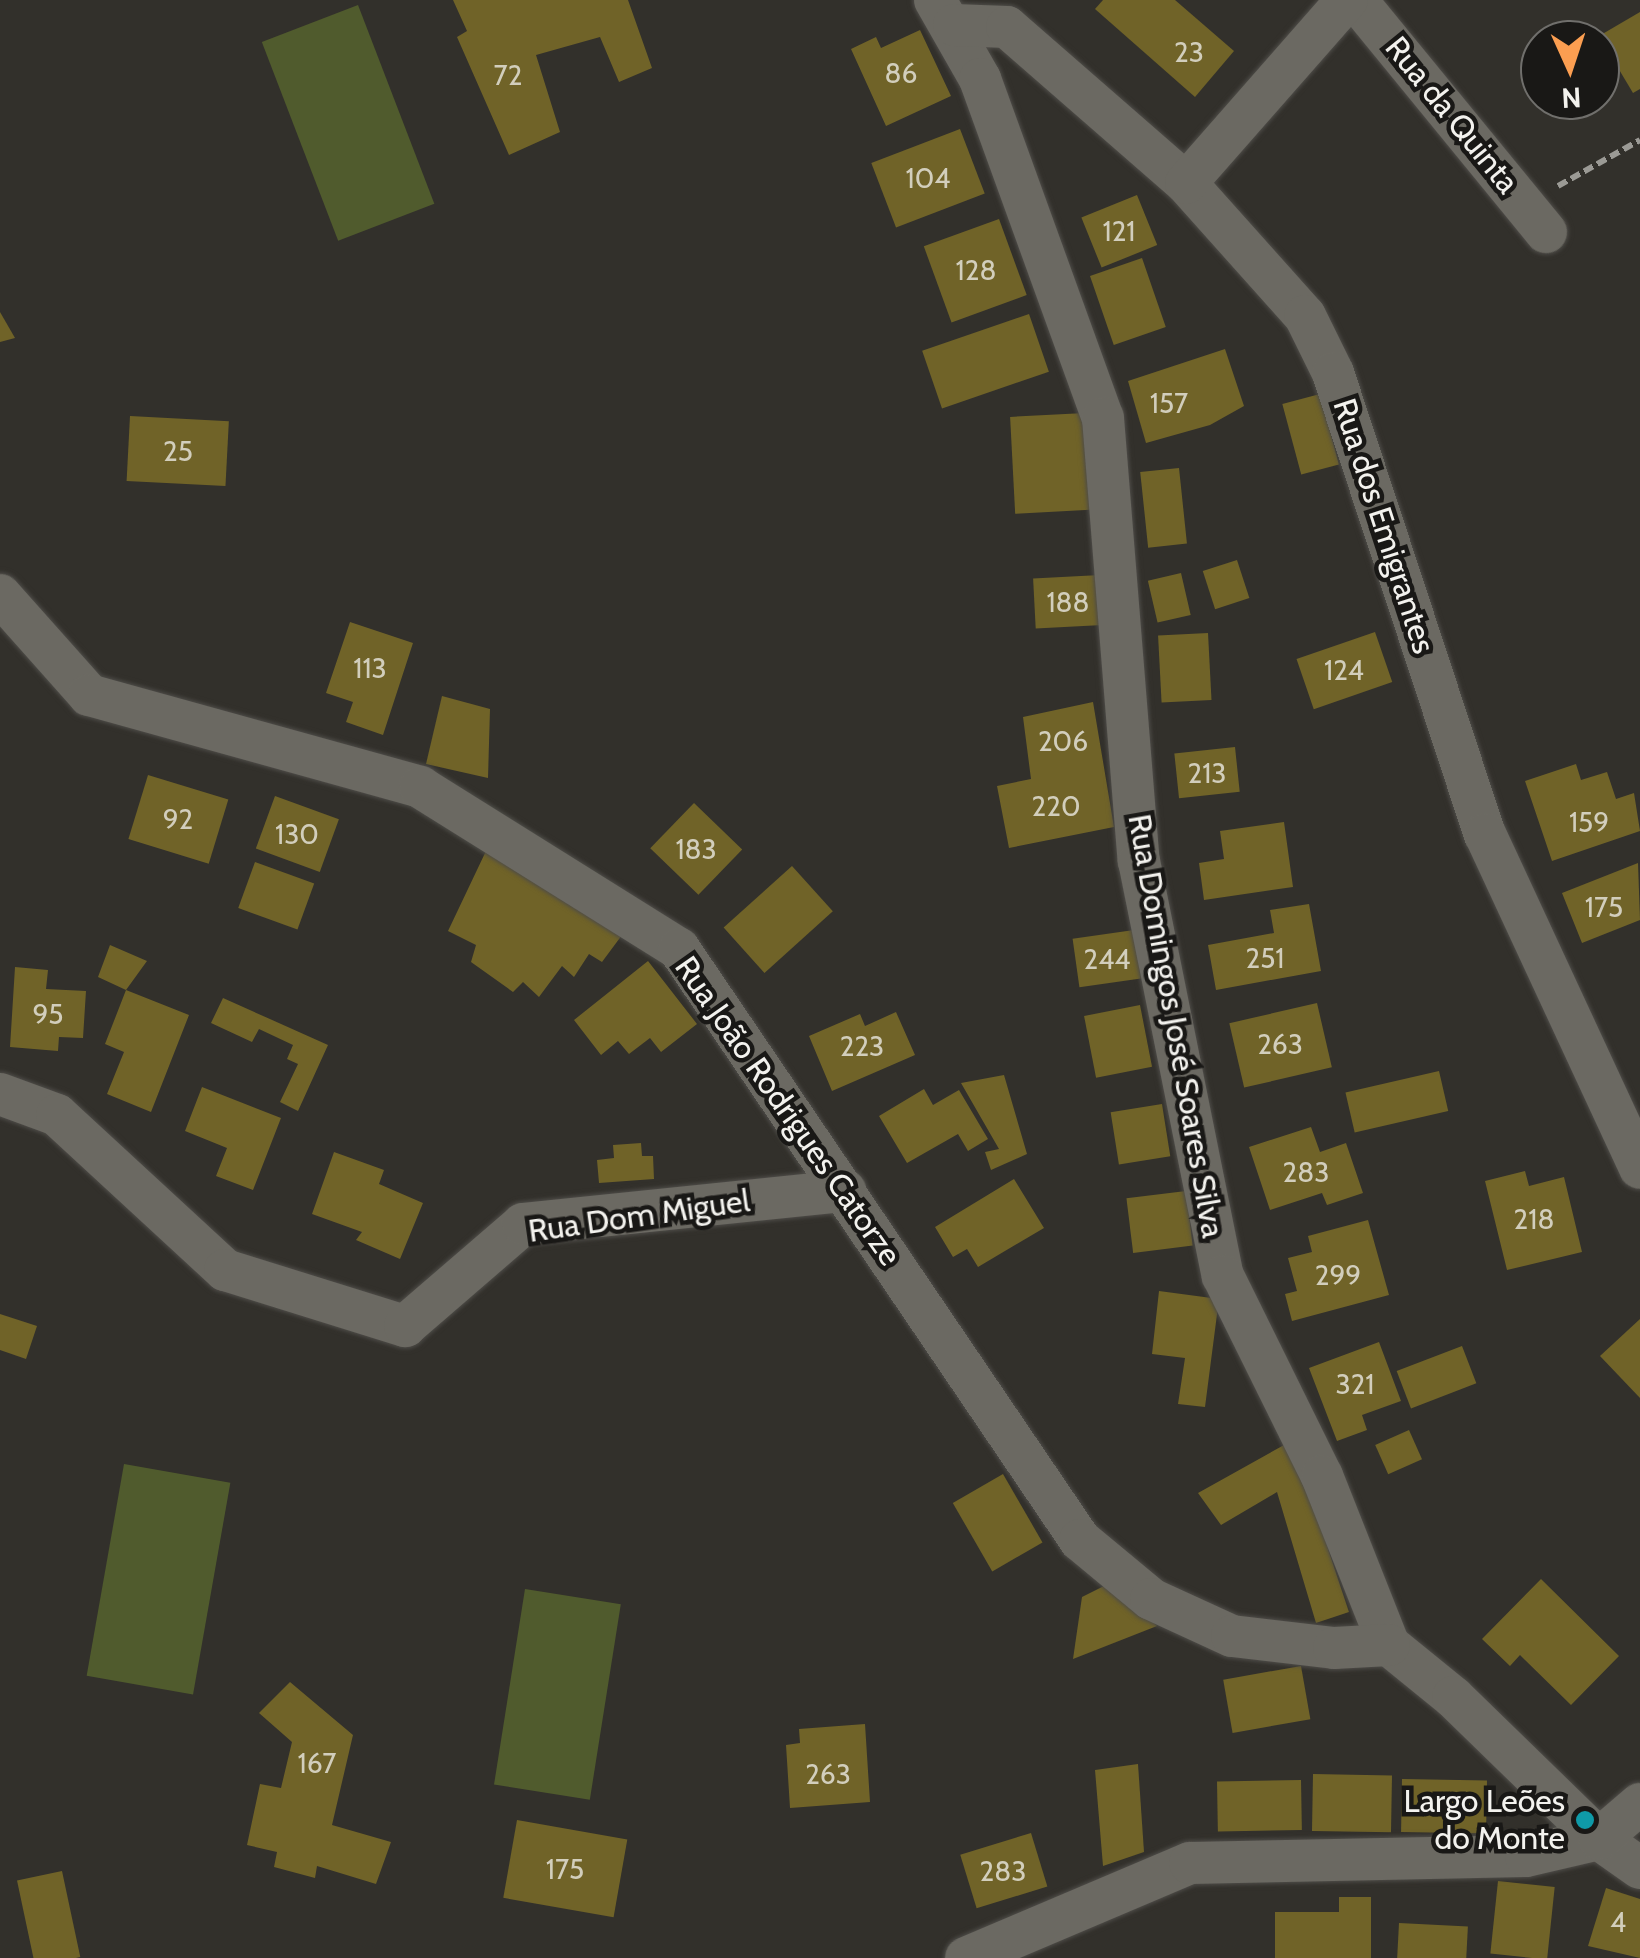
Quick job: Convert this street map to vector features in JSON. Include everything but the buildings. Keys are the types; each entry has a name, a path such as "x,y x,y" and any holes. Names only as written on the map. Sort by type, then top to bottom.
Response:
{"street":[{"path":"1186,183 1347,0"},
{"name":"Rua da Quinta","path":"1356,0 1545,213"},
{"name":"Rua dos Emigrantes","path":"944,12 1007,28 1186,183 1304,316 1333,372 1485,834 1640,1168"},
{"name":"Rua Domingos José Soares Silva","path":"944,12 1103,418 1139,861 1222,1276 1322,1476 1389,1646 1453,1697 1599,1839 1640,1868"},
{"name":"Rua João Rodrigues Catorze","path":"0,594 89,694 420,787 679,949 1080,1540 1151,1599 1232,1636 1334,1648 1389,1646"},
{"name":"Rua Dom Miguel","path":"0,1094 57,1115 225,1270 405,1326 523,1224 845,1191"},
{"path":"966,1958 1190,1863 1526,1856 1599,1839 1640,1804"}],"path":[{"path":"1545,213 1640,140"}],"green space":[{"path":"358,5 434,204 338,241 262,42"},
{"path":"124,1464 230,1483 193,1694 87,1676"},
{"path":"525,1589 621,1604 590,1800 494,1785"}],"place":[{"name":"Largo Leões do Monte","path":"1585,1820"}]}
